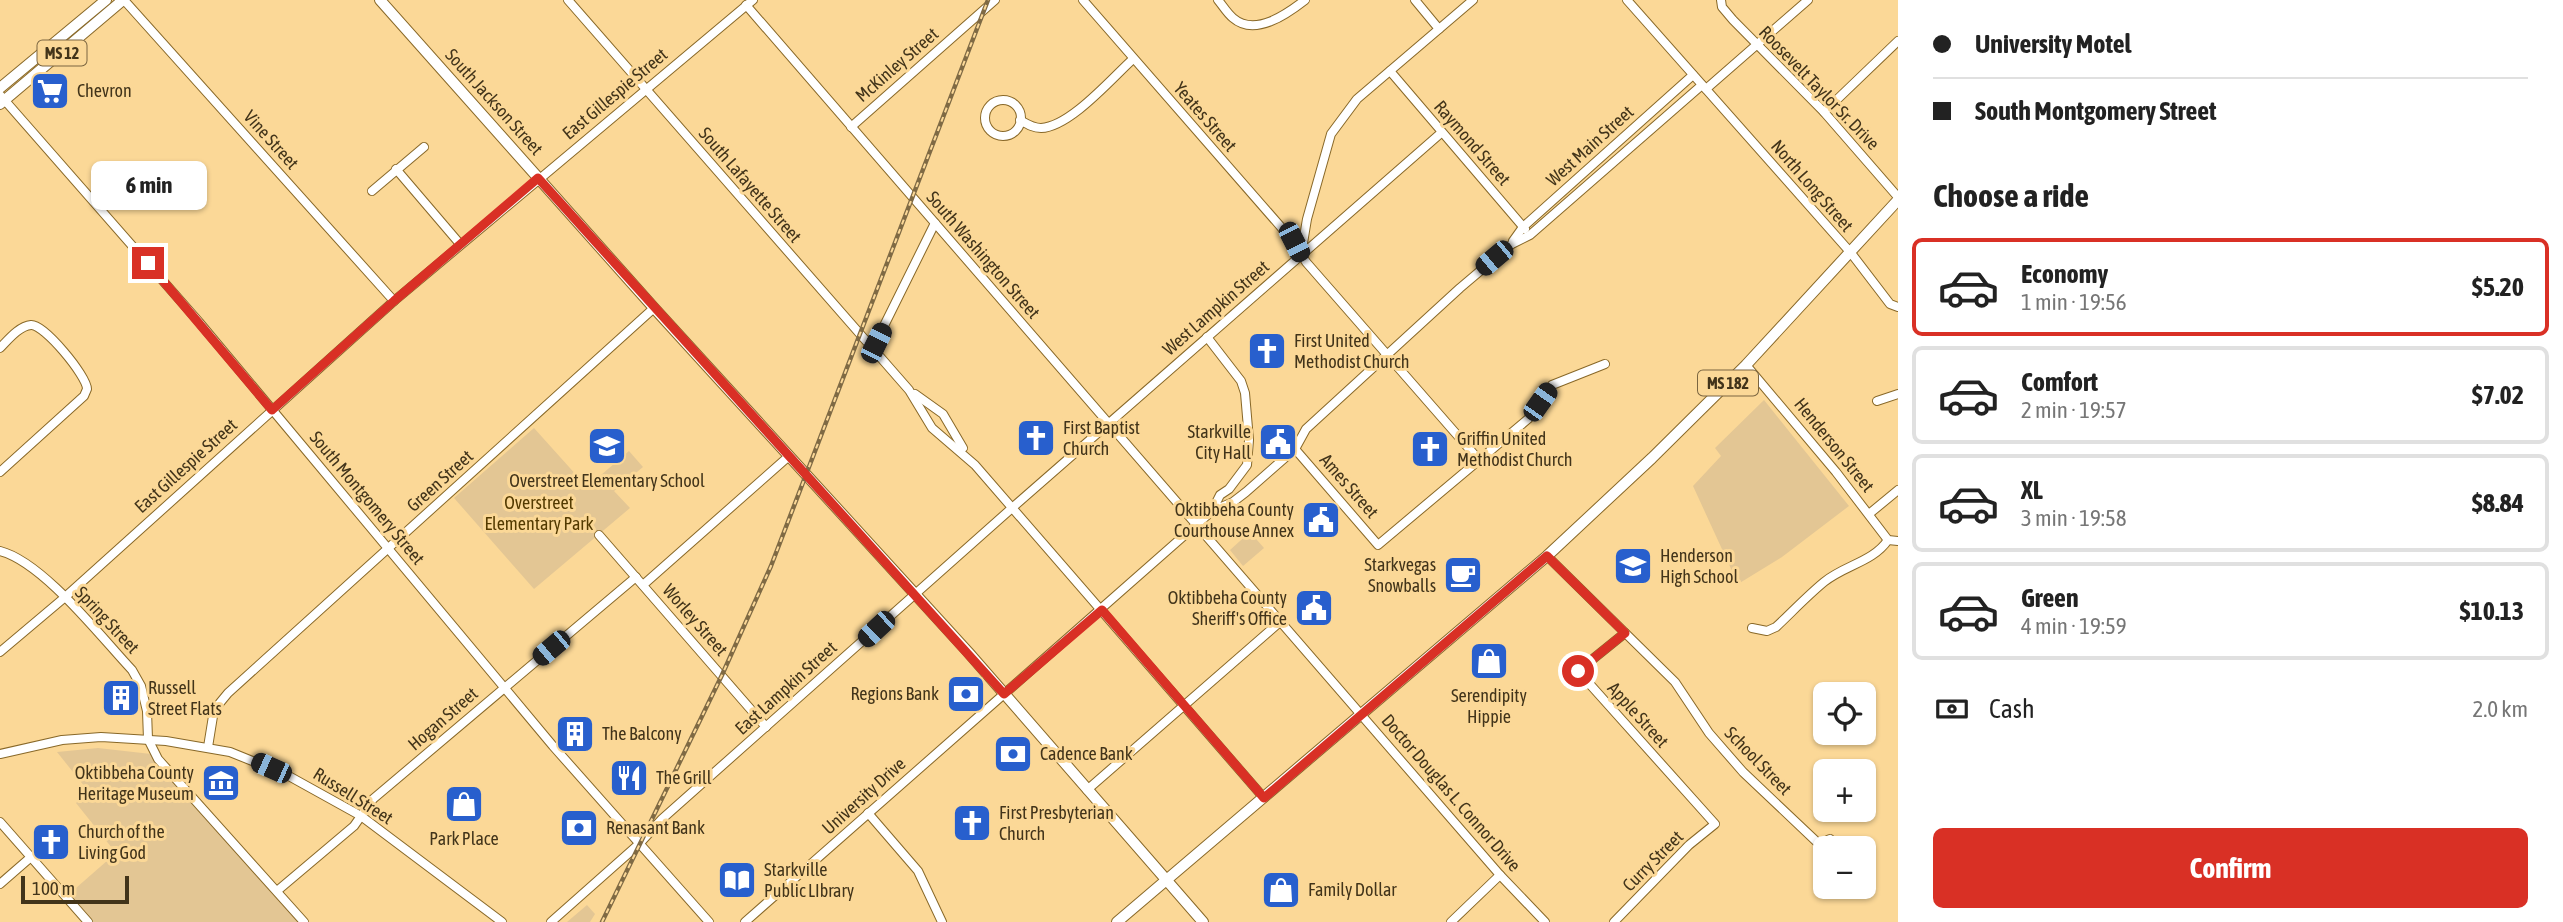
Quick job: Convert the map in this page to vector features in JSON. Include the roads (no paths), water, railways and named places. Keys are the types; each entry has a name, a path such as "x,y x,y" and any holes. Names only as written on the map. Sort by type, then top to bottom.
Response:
{"main road":[{"name":"MS 12","path":"0,89 106,0"},
{"name":"MS 12","path":"2,100 123,0"},
{"name":"South Jackson Street","path":"380,0 654,308 916,594 1203,922"},
{"name":"MS 182","path":"1118,922 1547,556 1746,365 1851,253 1898,198"}],"street":[{"name":"Vine Street","path":"123,0 394,301"},
{"name":"South Lafayette Street","path":"568,0 926,409 930,424 975,465"},
{"name":"McKinley Street","path":"851,127 995,0"},
{"name":"Yeates Street","path":"1083,0 1479,460"},
{"path":"1218,0 1235,20 1256,25 1279,19 1305,0"},
{"path":"1415,0 1439,29"},
{"path":"1301,255 1307,219 1331,134 1357,100 1473,0"},
{"name":"North Long Street","path":"1628,0 1851,253 1890,304 1898,307"},
{"name":"Roosevelt Taylor Sr. Drive","path":"1721,0 1722,7 1824,112 1898,198"},
{"name":"West Main Street","path":"1102,610 1212,511 1233,502 1296,449 1306,429 1460,288 1512,244 1530,235 1808,0"},
{"name":"East Gillespie Street","path":"0,652 64,598 394,301 749,3"},
{"name":"South Washington Street","path":"749,3 851,127 1197,525"},
{"path":"1824,112 1898,41"},
{"path":"1020,120 1010,134 998,135 989,129 985,118 993,103 1004,100 1015,104 1020,120 1028,125 1042,128 1061,122 1133,58"},
{"name":"Raymond Street","path":"1390,71 1530,235"},
{"name":"West Main Street","path":"1512,244 1523,226 1693,75"},
{"name":"South Montgomery Street","path":"2,100 171,290 504,687 709,922"},
{"name":"West Lampkin Street","path":"1108,425 1441,133"},
{"path":"372,191 424,147"},
{"path":"396,169 460,244"},
{"path":"873,348 935,223"},
{"name":"Green Street","path":"208,747 211,720 219,702 654,308"},
{"path":"0,348 22,329 31,325 38,327 47,332 87,383 84,396 0,472"},
{"path":"1207,337 1234,370 1245,393 1249,458 1247,466 1229,489 1220,495 1212,511"},
{"path":"1479,460 1528,419 1552,385 1605,364"},
{"name":"Henderson Street","path":"1746,365 1888,540"},
{"path":"1877,401 1898,394"},
{"name":"South Lafayette Street","path":"926,409 943,414 954,430 956,439 975,465 1264,798"},
{"name":"East Lampkin Street","path":"551,922 1010,506 1108,425"},
{"path":"944,438 950,437 954,430"},
{"name":"Ames Street","path":"1296,449 1378,545 1479,460"},
{"path":"643,585 789,456"},
{"path":"1229,489 1235,498"},
{"path":"1869,514 1898,490"},
{"name":"Doctor Douglas L. Connor Drive","path":"1197,525 1500,875 1545,922"},
{"name":"Worley Street","path":"599,535 766,727"},
{"path":"1752,628 1767,631 1776,627 1824,582 1843,569 1878,552 1888,540 1898,541"},
{"name":"Spring Street","path":"0,551 10,553 38,570 132,670 143,694 149,740"},
{"path":"1547,556 1625,633"},
{"name":"Hogan Street","path":"278,891 354,826 373,799 636,577"},
{"name":"University Drive","path":"745,922 1102,610"},
{"path":"1087,790 1281,621"},
{"name":"School Street","path":"1625,633 1675,682 1709,733 1743,772 1813,838"},
{"name":"Apple Street","path":"1625,633 1578,671 1715,824"},
{"name":"Russell Street","path":"0,754 62,740 101,737 149,740 230,752 287,775 361,816 502,922"},
{"path":"149,740 158,759 304,922"},
{"path":"868,813 918,871 942,922"},
{"path":"0,822 88,922"},
{"name":"Curry Street","path":"1614,922 1689,845 1715,824"},
{"path":"0,884 31,857"},
{"path":"1451,922 1500,875"}],"railway":[{"path":"602,922 722,675 771,566 988,0"}],"place":[{"name":"Chevron","path":"50,91"},
{"name":"First United Methodist Church","path":"1267,351"},
{"name":"First Baptist Church","path":"1036,438"},
{"name":"Starkville City Hall","path":"1278,442"},
{"name":"Overstreet Elementary School","path":"607,446"},
{"name":"Griffin United Methodist Church","path":"1430,449"},
{"name":"Oktibbeha County Courthouse Annex","path":"1321,520"},
{"name":"Henderson High School","path":"1633,566"},
{"name":"Starkvegas Snowballs","path":"1463,575"},
{"name":"Oktibbeha County Sheriff's Office","path":"1314,608"},
{"name":"Serendipity Hippie","path":"1489,661"},
{"name":"Regions Bank","path":"966,694"},
{"name":"Russell Street Flats","path":"121,698"},
{"name":"The Balcony","path":"575,734"},
{"name":"Cadence Bank","path":"1013,754"},
{"name":"The Grill","path":"629,778"},
{"name":"Oktibbeha County Heritage Museum","path":"221,783"},
{"name":"Park Place","path":"464,804"},
{"name":"First Presbyterian Church","path":"972,823"},
{"name":"Renasant Bank","path":"579,828"},
{"name":"Church of the Living God","path":"51,842"},
{"name":"Starkville Public LIbrary","path":"737,880"},
{"name":"Family Dollar","path":"1281,890"}],"park label":[{"name":"Overstreet Elementary Park","path":"539,513"}]}
